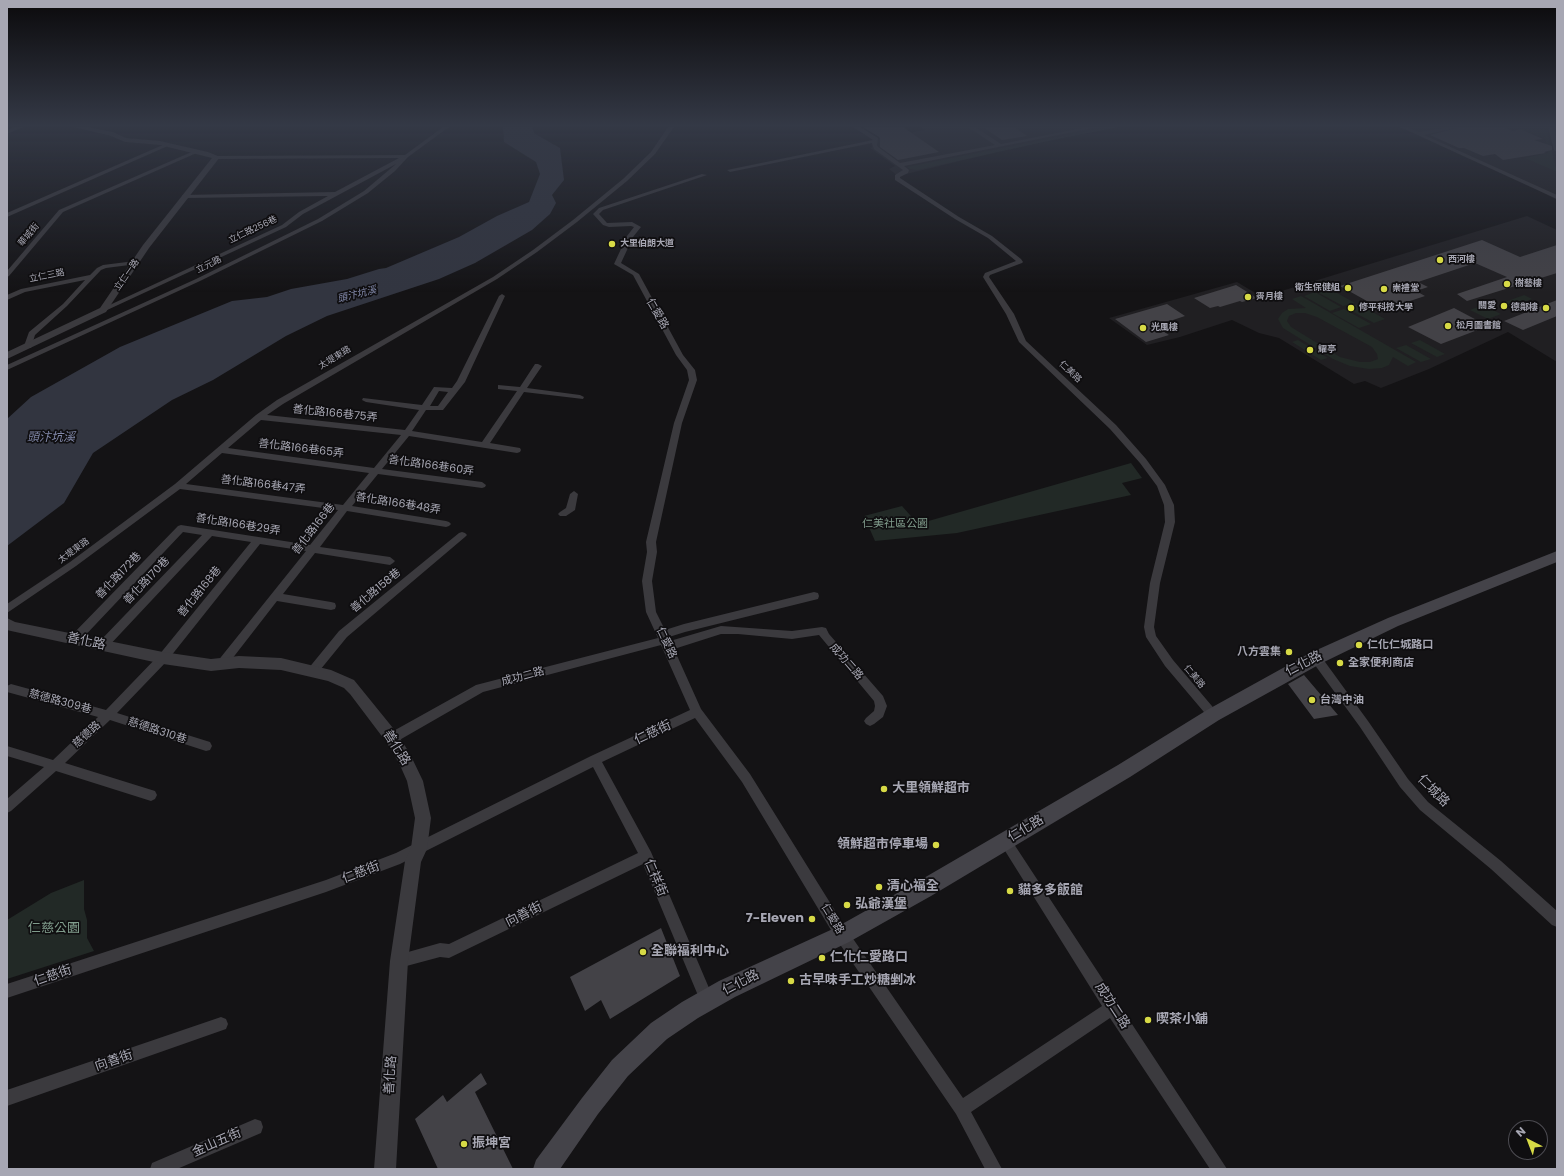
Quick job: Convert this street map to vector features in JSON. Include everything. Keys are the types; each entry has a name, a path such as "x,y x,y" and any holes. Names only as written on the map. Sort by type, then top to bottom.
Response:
{"main road":[{"name":"仁化路","path":"545,1169 590,1106 624,1064 659,1031 707,1000 774,966 842,935 1006,842 1213,715 1316,658 1393,622 1557,556"}],"street":[{"path":"7,215 83,182"},
{"name":"華城街","path":"7,275 61,211 127,182"},
{"name":"立仁一路","path":"103,310 146,247 196,182"},
{"name":"立仁路256巷","path":"103,310 284,226 302,213 360,182"},
{"name":"立元路","path":"7,368 192,283 320,220 366,192 378,182"},
{"name":"太堤東路","path":"7,610 60,574 178,486 259,417 280,402 495,278 535,251 575,221 623,182"},
{"name":"仁愛路","path":"683,182 601,209 596,214 609,226 632,224 638,227 630,236 617,264 636,274 680,355 691,370 693,380 678,423 651,542 652,552 647,581 651,612 697,712 746,778 842,935 961,1109 994,1169"},
{"name":"仁美路","path":"901,182 944,210 990,237 1019,260 1018,263 987,274 986,277 1010,314 1023,342 1113,427 1143,461 1161,485 1169,505 1170,522 1155,583 1149,627 1151,637 1169,663 1213,715"},
{"path":"1524,182 1557,197"},
{"path":"185,196 338,194"},
{"path":"28,346 32,334 66,305 100,269 105,266 135,263"},
{"name":"立仁三路","path":"7,298 23,290 93,276"},
{"path":"366,400 425,408 440,408 460,382 502,296"},
{"path":"7,356 103,310"},
{"path":"484,446 538,366"},
{"path":"501,387 580,397"},
{"name":"善化路166巷","path":"221,665 345,508 408,434 437,389 454,390"},
{"name":"善化路166巷75弄","path":"259,417 408,434 517,450"},
{"name":"善化路166巷65弄","path":"222,450 377,470"},
{"name":"善化路166巷60弄","path":"377,470 482,485"},
{"name":"善化路166巷47弄","path":"178,486 345,508"},
{"path":"563,514 570,510 574,494"},
{"name":"善化路166巷48弄","path":"345,508 446,524"},
{"name":"善化路166巷29弄","path":"181,528 390,561"},
{"name":"善化路172巷","path":"74,640 181,528"},
{"name":"善化路170巷","path":"102,646 209,533"},
{"name":"善化路158巷","path":"312,672 343,634 462,535"},
{"name":"善化路168巷","path":"163,658 257,541"},
{"name":"成功二路","path":"665,641 684,628 814,596"},
{"path":"276,597 331,606"},
{"name":"善化路","path":"7,623 11,626 163,658 221,665 245,662 281,664 337,678 355,690 392,738 409,767 419,796 423,818 419,848 413,861 399,961 385,1169"},
{"name":"成功二路","path":"392,738 480,688 665,641 721,630 792,635 822,631 879,699 879,714 870,721"},
{"name":"慈德路","path":"7,807 54,766 108,715 163,658"},
{"name":"仁城路","path":"1316,658 1364,724 1404,783 1424,806 1496,865 1557,920"},
{"name":"慈德路309巷","path":"11,689 108,715"},
{"name":"仁慈街","path":"7,991 326,886 400,858 595,760 697,712"},
{"name":"慈德路310巷","path":"108,715 206,746"},
{"path":"7,751 151,795"},
{"name":"仁祥街","path":"595,760 646,856 707,1000"},
{"name":"成功二路","path":"1006,842 1112,1008 1219,1169"},
{"name":"向善街","path":"399,961 440,950 449,950 530,913 646,856"},
{"path":"961,1109 1112,1008"},
{"name":"向善街","path":"7,1098 221,1024"},
{"name":"金山五街","path":"158,1169 255,1127"}],"shaded area":[{"path":"1523,182 1557,182 1557,200"},
{"name":"修平科技大學","path":"1527,216 1557,230 1557,362 1508,332 1429,369 1381,388 1365,381 1354,384 1279,338 1259,333 1232,320 1180,337 1147,345 1109,318 1237,282 1262,297"}],"green space":[{"path":"1328,288 1355,303 1343,306 1317,292"},
{"path":"1315,292 1341,307 1330,311 1304,296"},
{"path":"1524,295 1532,299 1511,307 1502,303"},
{"path":"1301,296 1416,362 1408,366 1393,357 1389,365 1382,368 1369,369 1350,366 1333,359 1283,328 1278,319 1282,313 1288,309 1306,308 1292,299","holes":["1296,313 1305,313 1317,317 1372,347 1377,354 1378,359 1370,362 1360,362 1340,357 1291,327 1287,321 1289,316"]},
{"path":"1358,304 1385,319 1374,323 1346,308"},
{"path":"1483,305 1501,314 1488,319 1470,310"},
{"path":"1344,309 1371,324 1359,328 1332,313"},
{"name":"耀亭","path":"1298,340 1328,358 1321,360 1292,342"},
{"path":"1420,340 1445,354 1437,357 1411,343"},
{"path":"1406,345 1431,359 1421,362 1396,348"},
{"name":"仁美社區公園","path":"1131,463 1142,478 1122,483 1131,495 957,533 875,541 864,516 902,506 918,524"},
{"name":"仁慈公園","path":"84,880 84,909 87,920 87,938 94,951 7,979 7,920 51,893"}],"water":[{"name":"頭汴坑溪","path":"537,182 562,182 552,195 556,203 550,214 532,230 475,263 439,279 327,316 286,336 213,380 172,400 93,453 64,503 7,546 7,419 31,397 120,347 232,301 267,297 291,289 347,279 386,268 459,237 497,216 529,202"}],"building":[{"path":"1482,240 1520,257 1557,245 1557,273 1467,301 1457,294 1507,277 1475,263 1418,282 1428,287 1416,291 1425,296 1383,310 1340,286"},
{"name":"霽月樓","path":"1236,285 1257,298 1210,308 1194,298"},
{"name":"德鄰樓","path":"1557,300 1557,316 1523,330 1504,321"},
{"name":"光風樓","path":"1167,304 1185,316 1155,326 1169,335 1146,342 1115,319"},
{"name":"松月圖書館","path":"1454,308 1488,326 1441,344 1408,327"},
{"name":"台灣中油","path":"1304,675 1338,715 1314,719 1288,684"},
{"name":"全聯福利中心","path":"661,928 680,976 610,1019 601,1000 585,1011 570,977"},
{"name":"振坤宮","path":"481,1073 487,1084 475,1092 513,1169 438,1169 415,1119 443,1095 447,1102"}],"place":[{"name":"大里伯朗大道","path":"612,244"},
{"name":"西河樓","path":"1440,260"},
{"name":"樹藝樓","path":"1507,284"},
{"name":"衛生保健組","path":"1348,288"},
{"name":"崇禮堂","path":"1384,289"},
{"name":"霽月樓","path":"1248,297"},
{"name":"關愛","path":"1504,306"},
{"name":"修平科技大學","path":"1351,308"},
{"name":"德鄰樓","path":"1546,308"},
{"name":"松月圖書館","path":"1448,326"},
{"name":"光風樓","path":"1143,328"},
{"name":"耀亭","path":"1310,350"},
{"name":"仁化仁城路口","path":"1359,645"},
{"name":"八方雲集","path":"1289,652"},
{"name":"全家便利商店","path":"1340,663"},
{"name":"台灣中油","path":"1312,700"},
{"name":"大里領鮮超市","path":"884,789"},
{"name":"領鮮超市停車場","path":"936,845"},
{"name":"清心福全","path":"879,887"},
{"name":"貓多多飯館","path":"1010,891"},
{"name":"弘爺漢堡","path":"847,905"},
{"name":"7-Eleven","path":"812,919"},
{"name":"全聯福利中心","path":"643,952"},
{"name":"仁化仁愛路口","path":"822,958"},
{"name":"古早味手工炒糖剉冰","path":"791,981"},
{"name":"喫茶小舖","path":"1148,1020"},
{"name":"振坤宮","path":"464,1144"}]}
